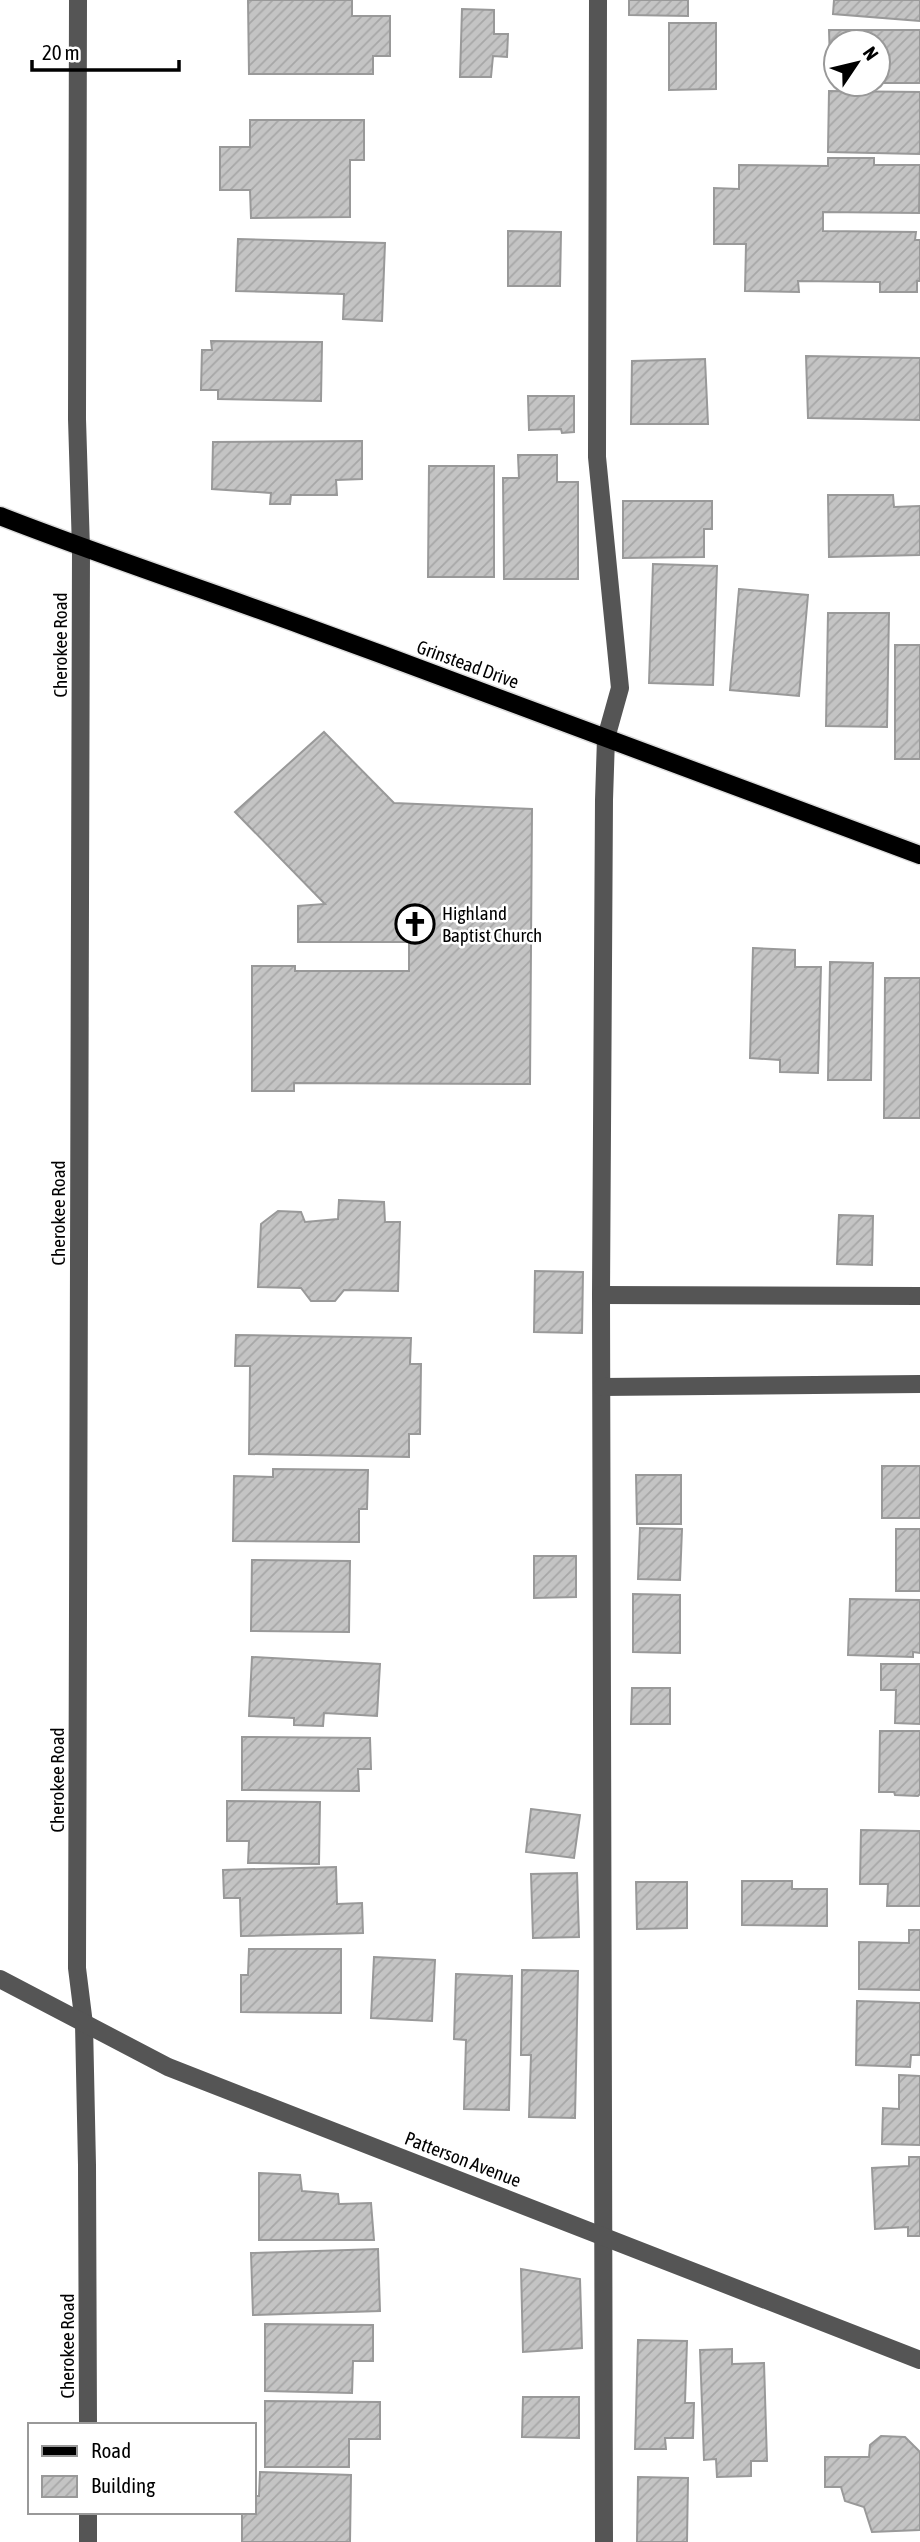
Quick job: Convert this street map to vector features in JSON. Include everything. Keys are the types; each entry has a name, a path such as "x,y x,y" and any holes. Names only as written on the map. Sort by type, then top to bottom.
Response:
{"main road":[{"name":"Grinstead Drive","path":"0,516 82,549 158,572 920,855"}],"street":[{"name":"Cherokee Road","path":"78,0 77,419 82,549 77,1968 84,2024 88,2423"},
{"path":"598,0 597,457 620,688 606,738 601,1295 604,2542"},
{"path":"601,1295 920,1296"},
{"path":"602,1387 920,1384"},
{"name":"Patterson Avenue","path":"0,1979 168,2067 920,2360"},
{"path":"88,2514 88,2542"}],"building":[{"path":"248,0 352,0 352,16 390,16 390,56 373,56 373,74 249,74"},
{"path":"629,0 688,0 688,16 629,15"},
{"path":"834,0 920,0 920,21 833,14"},
{"path":"462,9 494,10 494,34 508,34 507,57 493,56 491,77 460,77"},
{"path":"669,23 716,23 716,89 669,90"},
{"path":"892,30 920,30 920,83 892,83"},
{"path":"892,92 920,92 920,154 828,152 829,98 892,98"},
{"path":"250,120 364,120 364,160 350,160 350,217 251,218 250,190 220,190 220,147 250,147"},
{"path":"828,158 874,158 874,165 920,165 919,213 823,212 823,231 916,232 915,240 920,240 920,281 917,281 917,292 880,292 880,282 798,281 799,292 745,291 746,244 714,244 714,188 739,189 739,165 828,166"},
{"path":"508,231 561,232 560,286 508,286"},
{"path":"238,239 385,243 382,321 343,319 344,294 236,291"},
{"path":"211,341 322,342 321,401 218,399 218,390 201,390 202,350 212,350"},
{"path":"806,356 920,358 920,420 808,418"},
{"path":"705,359 708,424 631,424 632,361"},
{"path":"528,396 574,396 574,432 562,433 561,429 529,430"},
{"path":"362,441 362,479 336,480 337,495 291,495 290,504 270,504 271,493 212,489 213,442"},
{"path":"518,455 557,455 557,482 578,482 578,579 504,579 503,478 519,478"},
{"path":"429,466 494,466 494,577 428,577"},
{"path":"828,495 893,495 894,507 920,506 920,555 829,557"},
{"path":"623,501 712,501 712,529 704,529 704,557 623,558"},
{"path":"653,564 717,566 713,685 649,683"},
{"path":"739,589 808,595 799,696 730,690"},
{"path":"828,613 889,613 887,727 826,726"},
{"path":"895,645 920,645 920,759 895,759"},
{"name":"Highland Baptist Church","path":"324,732 394,803 532,809 530,1084 294,1083 294,1091 252,1091 252,966 295,966 295,971 409,971 409,942 298,942 298,906 325,904 235,812"},
{"path":"753,948 795,950 795,967 821,967 818,1073 780,1072 780,1060 750,1058"},
{"path":"830,962 873,963 871,1080 828,1080"},
{"path":"885,978 920,978 920,1118 884,1118"},
{"path":"339,1200 384,1202 385,1222 400,1222 398,1291 344,1290 335,1301 311,1301 301,1288 258,1287 261,1224 278,1211 301,1212 305,1222 338,1219"},
{"path":"839,1215 873,1216 872,1265 837,1264"},
{"path":"535,1271 583,1272 582,1333 534,1332"},
{"path":"236,1335 411,1338 410,1364 421,1364 420,1434 409,1434 409,1457 249,1454 250,1366 235,1366"},
{"path":"882,1466 920,1466 920,1518 882,1518"},
{"path":"273,1469 368,1470 367,1509 359,1509 359,1542 233,1541 234,1476 273,1477"},
{"path":"636,1475 681,1475 681,1524 637,1524"},
{"path":"640,1528 682,1529 680,1580 638,1579"},
{"path":"896,1529 920,1529 920,1591 896,1591"},
{"path":"534,1556 576,1556 576,1597 534,1598"},
{"path":"252,1560 350,1561 349,1632 251,1631"},
{"path":"633,1594 680,1595 680,1653 633,1652"},
{"path":"850,1599 920,1600 920,1653 913,1652 913,1657 848,1655"},
{"path":"252,1657 380,1664 377,1716 324,1713 323,1726 294,1725 294,1718 249,1716"},
{"path":"881,1664 920,1664 920,1724 895,1723 896,1690 881,1690"},
{"path":"632,1688 670,1688 670,1724 631,1724"},
{"path":"880,1731 920,1731 918,1796 879,1792"},
{"path":"242,1737 370,1738 371,1769 358,1769 359,1791 242,1790"},
{"path":"227,1801 320,1802 319,1864 248,1863 249,1841 227,1841"},
{"path":"531,1809 580,1815 574,1858 526,1852"},
{"path":"861,1830 920,1831 920,1906 887,1906 888,1884 860,1884"},
{"path":"336,1867 337,1904 362,1903 363,1933 241,1936 240,1898 224,1898 223,1870"},
{"path":"577,1873 579,1937 533,1938 531,1874"},
{"path":"742,1881 792,1881 792,1889 827,1889 827,1926 742,1925"},
{"path":"636,1882 687,1882 687,1928 637,1929"},
{"path":"909,1930 920,1930 920,1990 859,1989 859,1942 909,1943"},
{"path":"249,1949 341,1949 341,2013 241,2012 241,1975 248,1975"},
{"path":"374,1957 435,1960 432,2021 371,2018"},
{"path":"522,1970 578,1971 575,2118 529,2117 531,2055 521,2055"},
{"path":"456,1974 512,1976 509,2110 464,2109 466,2040 454,2039"},
{"path":"857,2001 920,2003 920,2055 911,2055 910,2067 856,2065"},
{"path":"899,2075 920,2076 920,2145 882,2144 883,2108 899,2109"},
{"path":"909,2157 920,2157 920,2236 908,2236 908,2227 875,2229 872,2168 909,2166"},
{"path":"259,2173 300,2175 302,2191 338,2194 339,2204 371,2203 374,2240 259,2240"},
{"path":"378,2249 380,2311 253,2315 251,2253"},
{"path":"521,2269 580,2279 582,2348 523,2352"},
{"path":"265,2324 373,2325 373,2361 353,2361 352,2393 265,2391"},
{"path":"638,2340 687,2341 685,2403 694,2403 693,2438 665,2438 666,2449 635,2449"},
{"path":"732,2349 732,2364 764,2363 767,2461 751,2461 751,2476 717,2477 716,2459 704,2460 700,2350"},
{"path":"523,2397 579,2397 579,2438 522,2437"},
{"path":"265,2401 380,2402 380,2439 349,2439 349,2467 265,2467"},
{"path":"881,2436 905,2437 920,2452 920,2530 872,2532 864,2507 845,2501 841,2487 825,2487 825,2457 869,2457 870,2445"},
{"path":"260,2472 351,2475 350,2542 242,2542 242,2514 256,2514 256,2496 259,2496"},
{"path":"638,2477 688,2478 687,2542 637,2542"}],"place":[{"name":"Highland Baptist Church","path":"415,924"}]}
